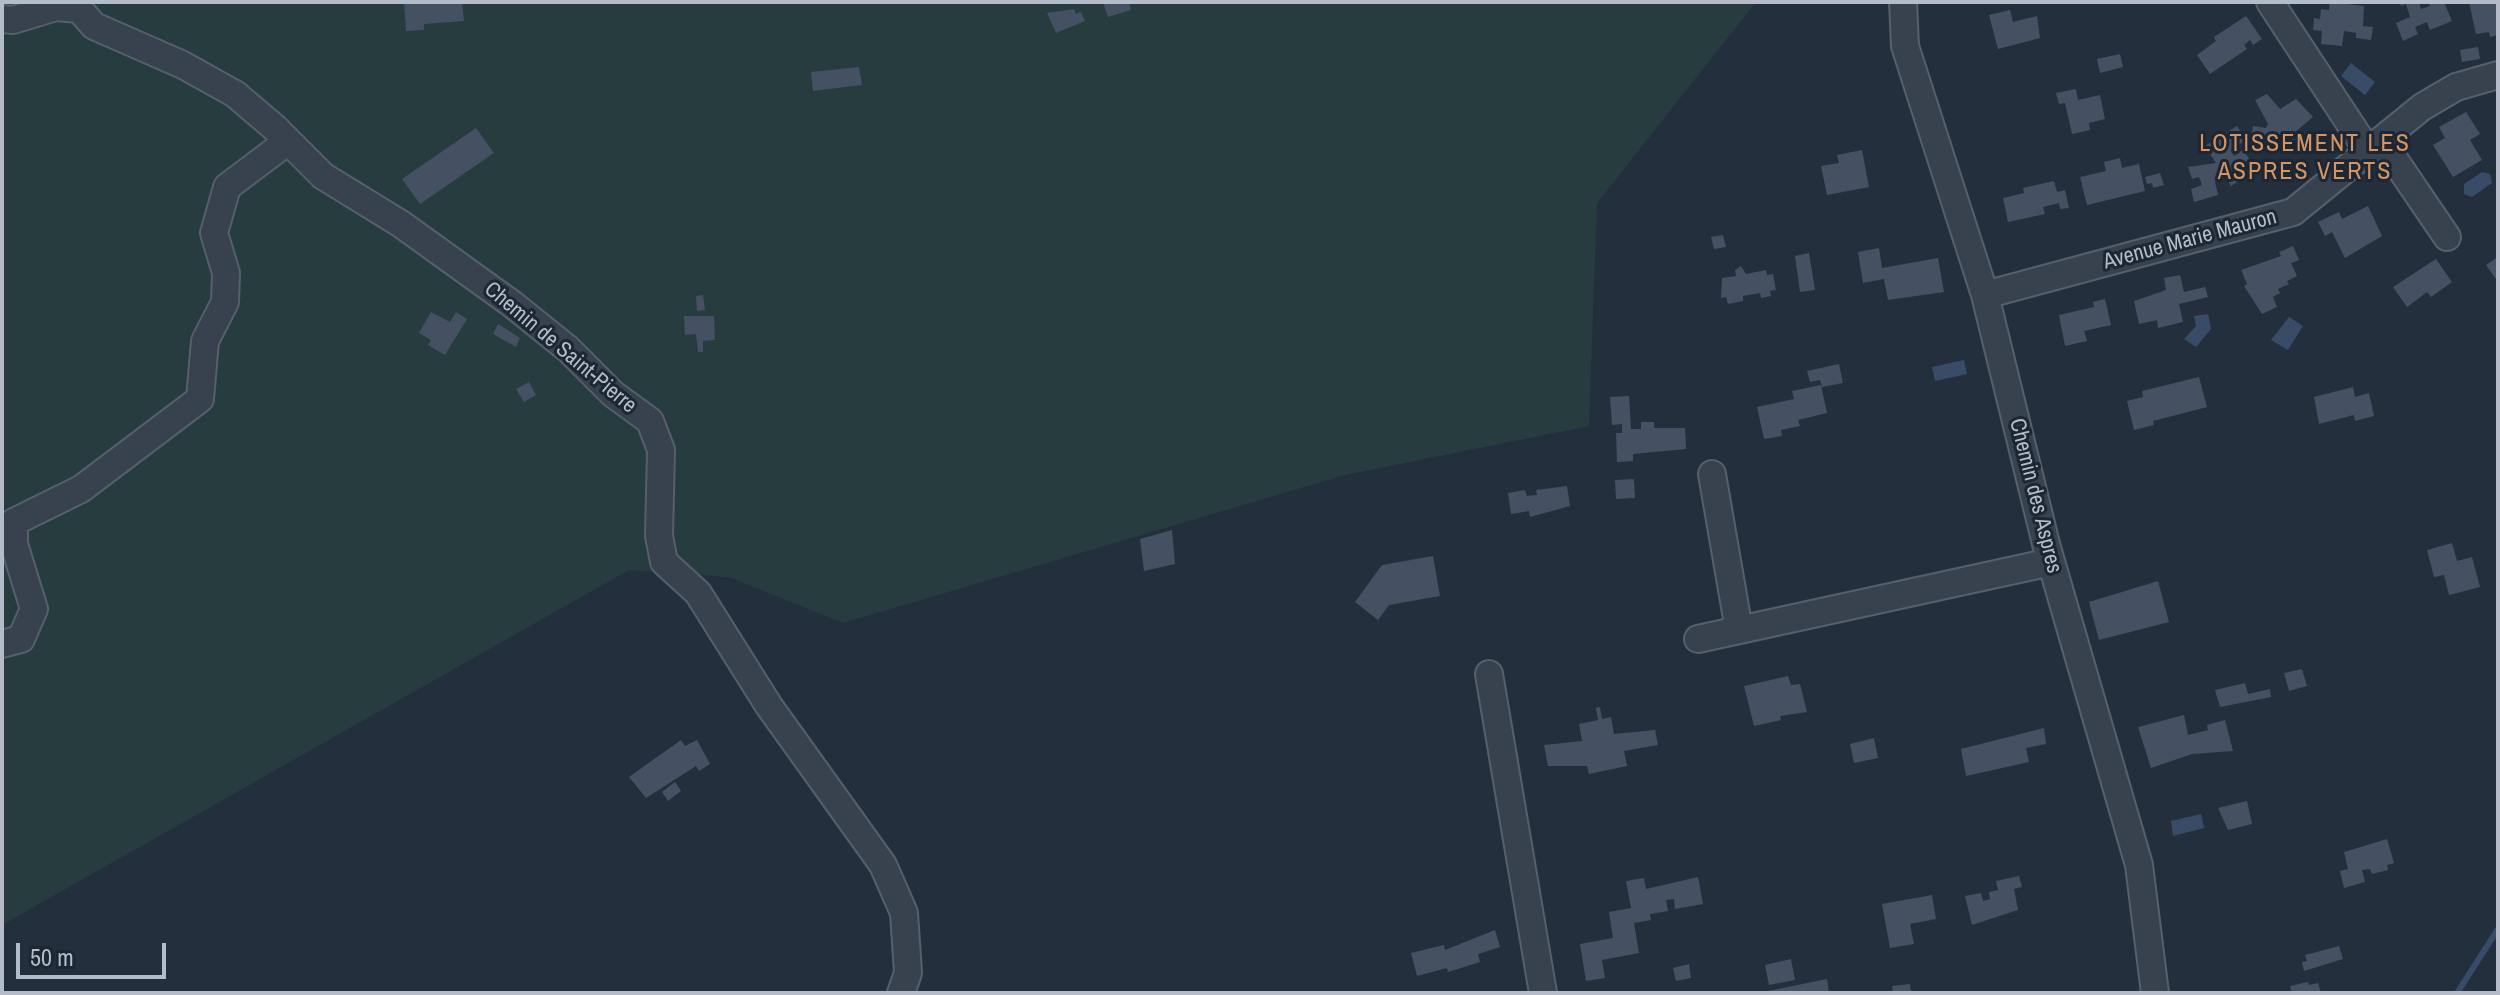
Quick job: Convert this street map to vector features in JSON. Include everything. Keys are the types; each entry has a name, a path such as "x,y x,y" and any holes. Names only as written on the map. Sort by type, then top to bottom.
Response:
{"street":[{"name":"Chemin des Aspres","path":"1903,2 1905,46 1985,295 2051,562 2139,865 2155,993"},
{"path":"2270,2 2374,146 2447,237"},
{"name":"Chemin de Saint-Pierre","path":"2,19 13,20 56,7 79,9 94,26 183,65 235,94 323,176 401,224 512,304 568,349 613,394 650,421 661,450 659,536 664,562 698,593 769,706 883,865 904,913 908,973 901,993"},
{"name":"Avenue Marie Mauron","path":"1985,295 2293,212 2422,107 2456,87 2498,75"},
{"path":"2,644 21,639 34,609 14,544 14,522 81,489 200,399 205,341 225,302 226,273 214,233 227,187 288,141"},
{"path":"1712,474 1739,630"},
{"path":"1698,639 2051,562"},
{"path":"1489,674 1543,993"}],"green space":[{"path":"2,2 1756,2 1597,203 1589,426 1345,475 843,623 729,577 629,570 2,925"}],"water":[{"path":"2351,63 2375,82 2365,95 2341,76"},
{"path":"2482,172 2490,174 2492,183 2472,197 2464,194 2464,184"},
{"path":"2208,314 2211,329 2196,347 2184,339 2196,326 2194,316"},
{"path":"2289,317 2303,326 2288,350 2271,340"},
{"path":"1964,360 1967,374 1935,381 1932,367"},
{"path":"2201,814 2204,828 2173,836 2171,821"}],"building":[{"path":"404,2 462,2 464,21 424,24 424,30 406,31"},
{"path":"1103,2 1129,2 1131,10 1108,17"},
{"path":"2330,2 2364,6 2363,26 2373,27 2371,40 2356,38 2356,33 2344,31 2342,46 2321,44 2322,31 2313,30 2314,18 2320,19 2321,9 2329,10"},
{"path":"2399,2 2419,2 2421,9 2430,6 2428,2 2444,2 2452,21 2430,30 2427,22 2415,27 2418,34 2403,41 2396,23 2410,17 2406,4 2401,6"},
{"path":"2469,2 2498,2 2498,35 2490,37 2489,32 2476,34"},
{"path":"1074,9 1076,14 1081,12 1085,21 1056,33 1047,13"},
{"path":"2010,10 2013,22 2037,16 2040,38 1998,49 1989,15"},
{"path":"2246,16 2262,39 2253,45 2250,40 2244,45 2247,49 2210,74 2197,55 2216,41 2214,37"},
{"path":"2478,47 2480,59 2462,62 2460,50"},
{"path":"2120,54 2123,67 2100,73 2097,59"},
{"path":"859,67 862,85 813,91 811,72"},
{"path":"2076,89 2078,100 2100,95 2105,119 2089,123 2090,130 2072,134 2065,103 2059,104 2056,93"},
{"path":"2267,94 2280,109 2296,99 2313,117 2294,133 2298,139 2286,147 2281,141 2270,148 2250,144 2253,126 2266,128 2268,124 2255,100"},
{"path":"2466,112 2480,134 2470,140 2482,160 2453,177 2433,145 2445,138 2439,127"},
{"path":"2237,126 2246,140 2231,150 2234,156 2243,150 2250,160 2236,169 2242,179 2231,186 2225,176 2215,182 2218,195 2194,202 2191,189 2202,185 2199,177 2192,179 2188,167 2216,163 2205,146"},
{"path":"476,128 494,153 420,204 402,179"},
{"path":"1862,150 1869,187 1827,195 1821,166 1839,163 1837,155"},
{"path":"2120,158 2122,168 2139,164 2145,191 2087,205 2080,177 2106,171 2104,162"},
{"path":"2160,173 2164,185 2153,188 2152,183 2147,184 2145,177"},
{"path":"2054,181 2057,192 2065,190 2069,208 2060,209 2059,203 2043,207 2045,214 2008,222 2003,198 2024,193 2023,188"},
{"path":"2368,206 2382,236 2345,258 2332,232 2325,236 2318,222 2339,212 2342,219"},
{"path":"1723,235 1726,247 1714,249 1711,237"},
{"path":"2293,246 2299,260 2291,263 2297,276 2278,289 2280,293 2273,297 2277,307 2262,314 2244,286 2247,284 2241,270 2281,256 2279,252"},
{"path":"1879,248 1882,268 1938,258 1944,292 1888,300 1884,279 1863,283 1858,252"},
{"path":"1809,253 1815,290 1800,292 1795,256"},
{"path":"2498,257 2498,282 2486,265"},
{"path":"2436,259 2452,282 2431,297 2427,292 2407,307 2393,287"},
{"path":"1741,266 1746,274 1766,270 1767,275 1773,274 1776,290 1770,291 1771,296 1761,298 1760,293 1743,296 1743,301 1728,304 1726,297 1721,298 1722,278 1736,276 1735,270"},
{"path":"2180,275 2184,292 2205,287 2208,297 2179,304 2183,322 2158,328 2157,320 2139,324 2134,301 2166,290 2164,278"},
{"path":"703,295 705,310 697,311 696,296"},
{"path":"2105,299 2111,325 2084,331 2087,341 2065,346 2059,315 2094,307 2093,302"},
{"path":"431,312 450,322 456,312 467,319 445,355 428,345 431,340 419,333"},
{"path":"684,316 714,316 715,340 703,341 703,352 698,352 696,334 685,335"},
{"path":"498,324 520,338 516,347 493,334"},
{"path":"1839,364 1843,383 1822,387 1820,380 1810,382 1807,371"},
{"path":"2199,377 2207,407 2153,421 2154,425 2134,430 2127,401 2143,397 2142,391"},
{"path":"529,382 536,395 524,402 516,389"},
{"path":"1821,385 1827,413 1798,420 1800,426 1781,430 1782,436 1764,439 1757,407 1794,399 1792,391"},
{"path":"2353,387 2355,397 2369,393 2374,416 2355,421 2354,415 2319,424 2314,397"},
{"path":"1629,396 1631,429 1641,429 1641,422 1654,422 1654,428 1685,428 1686,449 1633,454 1633,461 1617,462 1616,433 1622,433 1622,424 1612,425 1610,397"},
{"path":"1634,479 1635,498 1616,499 1615,480"},
{"path":"1567,486 1570,506 1530,517 1529,511 1511,514 1508,493 1525,490 1527,496 1537,495 1536,490"},
{"path":"1172,530 1175,564 1144,571 1140,539"},
{"path":"2452,543 2457,561 2472,557 2480,587 2449,595 2444,575 2434,577 2427,550"},
{"path":"1433,556 1440,596 1389,605 1378,620 1355,602 1382,565"},
{"path":"2158,581 2169,622 2099,640 2089,602"},
{"path":"2302,669 2307,686 2289,691 2284,673"},
{"path":"1788,676 1791,685 1800,684 1807,712 1780,716 1781,720 1754,726 1744,686"},
{"path":"2245,683 2248,694 2270,689 2271,697 2220,707 2215,690"},
{"path":"1600,707 1602,719 1611,717 1614,734 1655,730 1658,745 1624,751 1627,766 1589,774 1587,766 1548,766 1544,745 1582,741 1579,724 1598,720 1596,708"},
{"path":"2184,715 2188,735 2208,730 2207,725 2225,720 2233,751 2192,754 2151,768 2138,727"},
{"path":"2044,728 2046,744 2026,748 2029,762 1966,776 1961,749"},
{"path":"1874,738 1878,758 1854,763 1850,744"},
{"path":"681,740 685,746 697,740 710,764 699,771 696,766 646,798 629,777"},
{"path":"675,782 681,791 668,801 662,792"},
{"path":"2247,801 2252,824 2228,830 2218,808"},
{"path":"2387,839 2394,863 2387,865 2388,870 2372,874 2370,869 2362,870 2365,882 2344,888 2340,871 2348,869 2344,852"},
{"path":"2019,876 2022,887 2014,889 2018,910 1972,925 1965,896 1981,893 1983,901 1990,899 1989,892 1998,890 1996,881"},
{"path":"1698,877 1703,904 1675,909 1674,899 1666,900 1668,911 1650,914 1651,920 1634,923 1639,953 1602,960 1605,978 1586,981 1580,944 1613,938 1609,912 1631,908 1626,881 1644,878 1646,889"},
{"path":"1932,895 1936,919 1910,924 1914,944 1890,948 1882,904"},
{"path":"1495,930 1500,947 1478,954 1480,962 1448,972 1447,968 1417,976 1411,953 1444,945 1445,950"},
{"path":"2339,946 2343,959 2304,971 2302,962 2307,961 2305,955"},
{"path":"1791,959 1795,980 1769,985 1765,965"},
{"path":"1689,964 1691,978 1676,981 1673,968"},
{"path":"1827,979 1829,993 1763,992"},
{"path":"2308,982 2309,985 2318,983 2321,993 2292,993 2290,986"},
{"path":"1910,984 1911,993 1893,993 1892,986"}],"waterway":[{"path":"2457,993 2498,929"}],"district":[{"name":"LOTISSEMENT LES ASPRES VERTS","path":"2305,159"}]}
